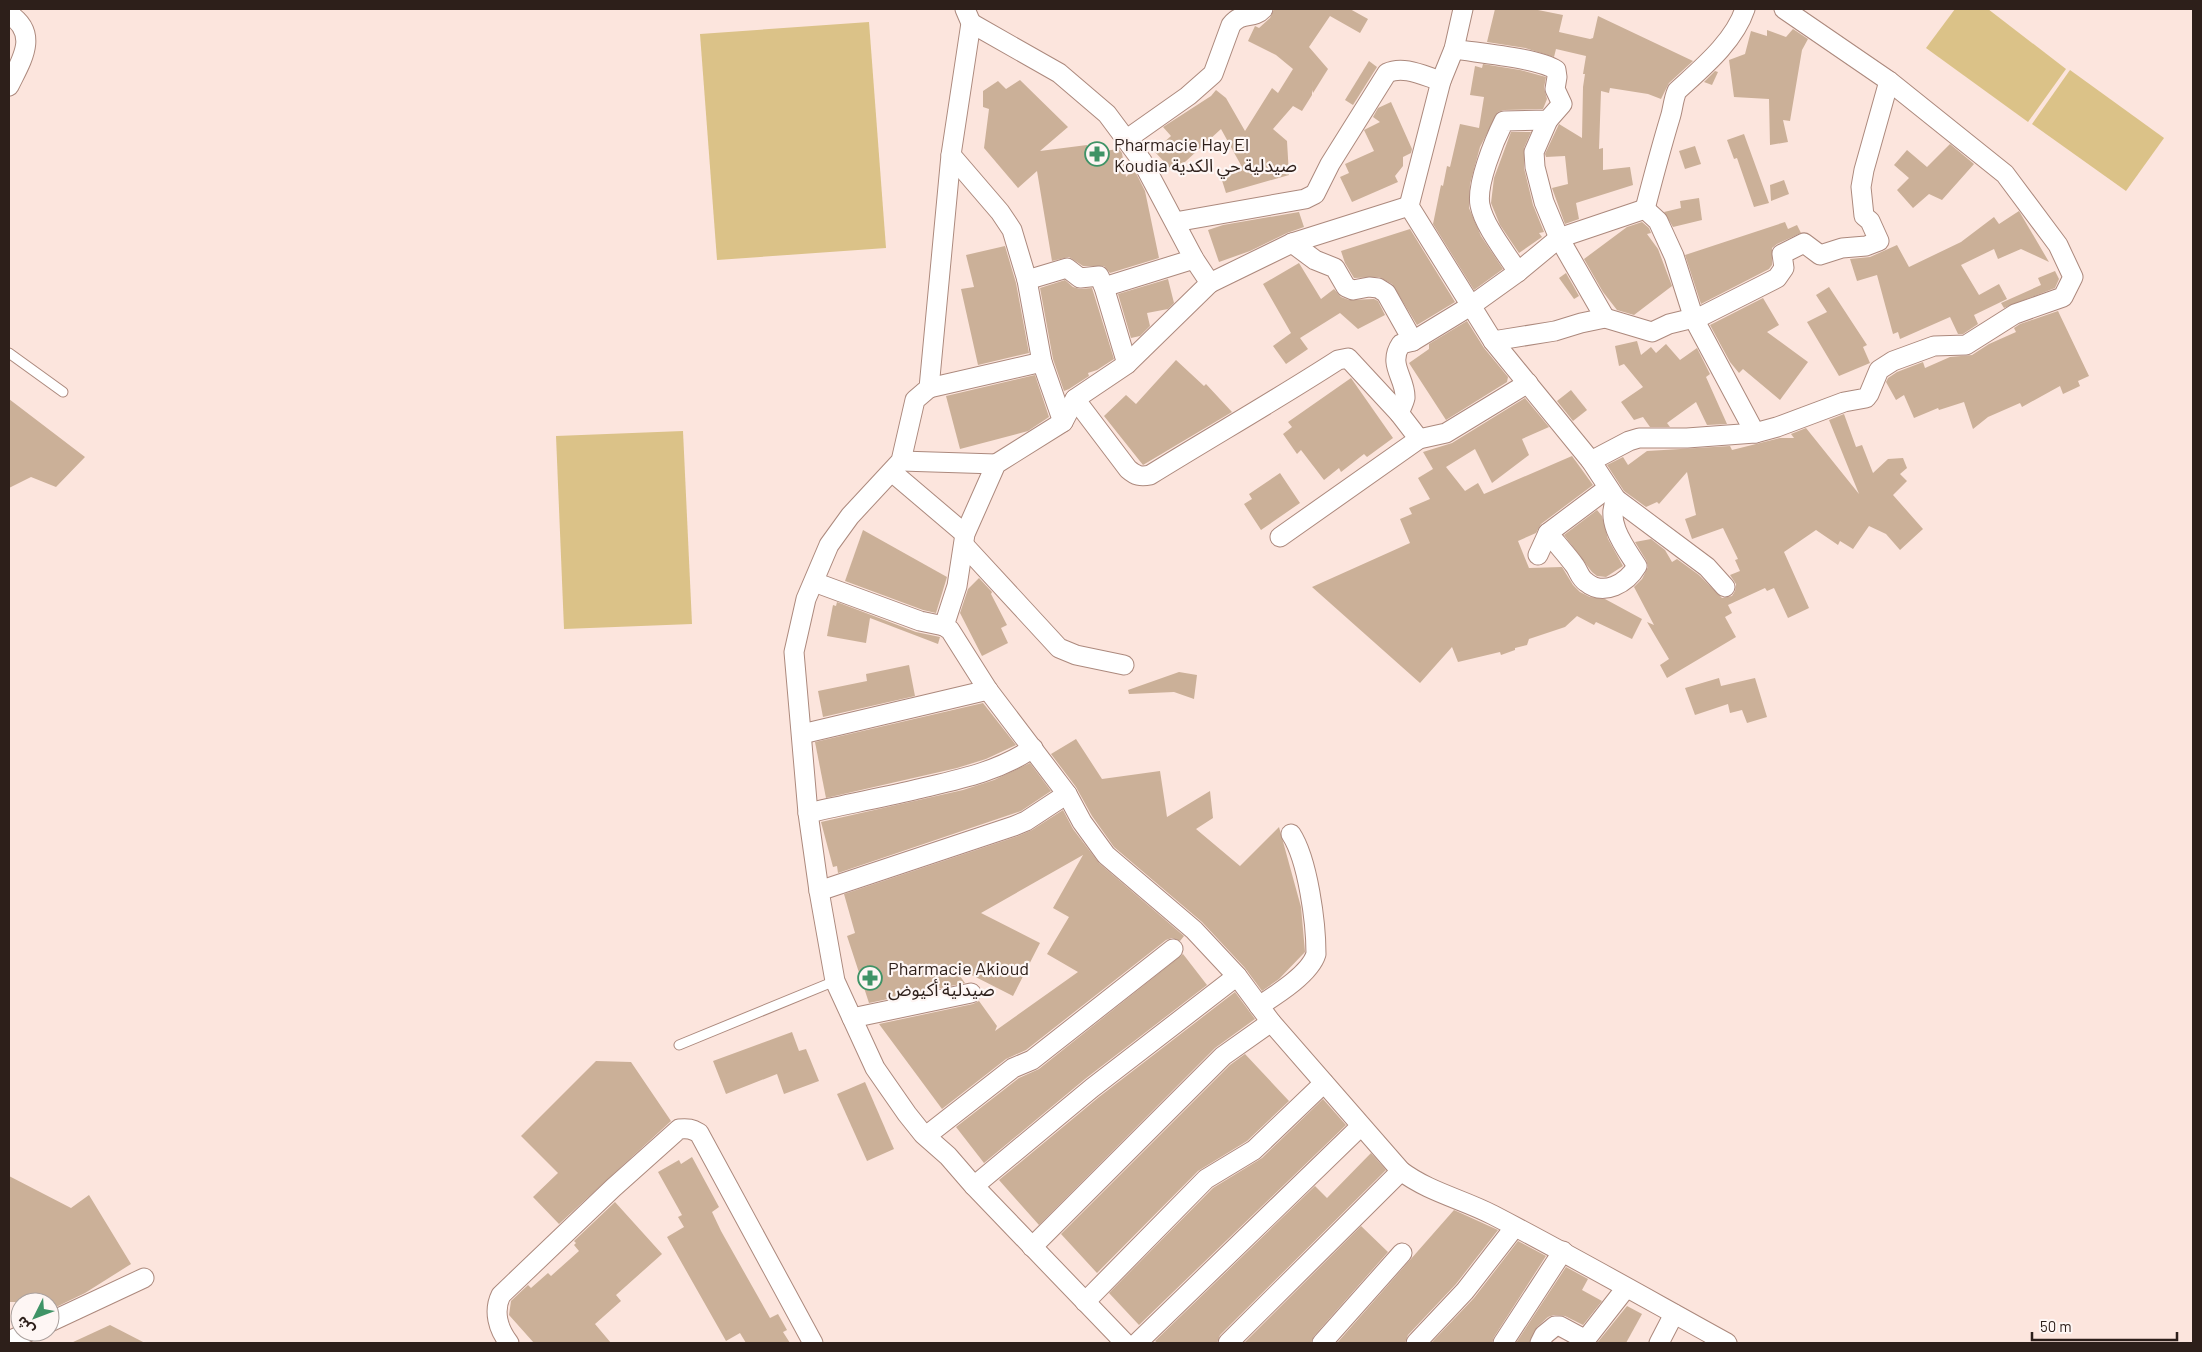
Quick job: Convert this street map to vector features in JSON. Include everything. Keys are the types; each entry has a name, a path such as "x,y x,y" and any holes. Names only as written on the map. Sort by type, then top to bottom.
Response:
{"street":[{"path":"1127,139 1201,85 1213,74 1235,20 1242,16 1258,14 1264,9"},
{"path":"1463,9 1454,49 1441,81 1409,206 1493,341 1591,461 1612,494 1707,567 1725,588"},
{"path":"1645,209 1661,144 1677,91 1722,46 1742,18 1744,9"},
{"path":"1591,461 1628,441 1639,438 1687,438 1755,433 1777,427 1844,402 1866,398 1879,370 1892,361 1934,346 1966,345 2016,314 2063,297 2073,278 2058,244 2005,174 1889,81 1784,9"},
{"path":"9,14 21,25 26,43 25,52 9,86"},
{"path":"929,388 951,155 968,16 1059,73 1107,114 1142,161 1194,259 1210,283"},
{"path":"1454,49 1531,62 1556,70 1558,77 1555,88 1562,104 1548,120 1534,152 1535,167 1544,202 1559,238 1605,318"},
{"path":"1175,222 1306,199 1315,194 1330,164 1387,73 1403,70 1441,81"},
{"path":"1493,341 1555,331 1605,318 1652,332 1669,324 1694,319 1777,278 1784,268 1782,254 1804,243 1820,255 1842,248 1866,246 1879,241 1870,221 1864,216 1861,186 1889,81"},
{"path":"1518,272 1484,217 1479,204 1480,191 1489,154 1504,122 1548,120"},
{"path":"951,155 1000,212 1012,230 1027,280 1042,362 1063,422"},
{"path":"897,466 996,464 1063,422 1075,399 1127,364 1210,283 1292,243 1409,206"},
{"path":"1400,413 1405,398 1396,371 1396,351 1401,344 1413,341 1472,305 1518,272 1559,238 1645,209"},
{"path":"1645,209 1658,221 1674,256 1694,319 1755,433"},
{"path":"1292,243 1314,260 1335,268 1346,287 1353,290 1369,287 1378,288 1386,293 1413,341"},
{"path":"1104,288 1194,259"},
{"path":"1027,280 1067,268 1080,278 1098,276 1104,288 1127,364"},
{"path":"1075,399 1128,469 1134,475 1142,477 1150,474 1238,420 1268,405 1342,358 1348,358 1400,413 1419,439"},
{"path":"1042,362 929,388 915,400 897,466 850,516 828,545 806,599 794,652 808,813 835,981 875,1068 907,1114 926,1136 948,1156 1032,1247 1126,1343"},
{"path":"1280,537 1419,439 1446,433 1528,383"},
{"path":"944,626 958,586 964,540 996,464"},
{"path":"897,466 1059,648 1076,655 1124,665"},
{"path":"1538,555 1548,533 1612,494"},
{"path":"1548,533 1588,584 1598,589 1617,587 1631,576 1637,566 1619,536 1613,518 1612,494"},
{"path":"814,582 920,621 944,626 950,630 988,690 1067,794 1082,822 1106,855 1194,930 1238,976 1270,1022 1401,1171 1419,1184 1493,1215 1514,1228 1563,1251 1727,1343"},
{"path":"802,734 988,690"},
{"path":"808,813 963,779 1014,761 1033,748"},
{"path":"819,890 1014,826 1026,821 1067,794"},
{"path":"1259,1006 1306,970 1314,961 1316,954 1312,911 1304,863 1298,844 1291,834"},
{"path":"926,1136 1014,1068 1032,1060 1173,949"},
{"path":"974,1186 1092,1088 1238,976"},
{"path":"852,1018 971,994"},
{"path":"1032,1247 1223,1056 1270,1022"},
{"path":"1085,1302 1206,1179 1254,1150 1324,1083"},
{"path":"1137,1343 1361,1126"},
{"path":"508,1343 497,1316 496,1306 501,1295 613,1188 680,1129 684,1128 691,1128 698,1133 814,1343"},
{"path":"1228,1343 1401,1171"},
{"path":"1416,1343 1465,1291 1514,1228"},
{"path":"1503,1343 1563,1251"},
{"path":"1322,1343 1402,1253"},
{"path":"60,1317 144,1278"},
{"path":"1540,1343 1544,1335 1555,1326 1560,1326 1584,1342 1626,1288"},
{"path":"1659,1343 1674,1314"}],"lane":[{"path":"9,353 63,392"},
{"path":"679,1045 835,981"}],"shaded area":[{"path":"1955,9 1988,9 2066,69 2028,122 1926,48"},
{"path":"869,22 886,248 717,260 700,34"},
{"path":"2070,70 2164,138 2126,191 2032,124"},
{"path":"683,431 692,624 564,629 556,436"}],"building":[{"path":"1274,9 1350,9 1368,19 1360,33 1330,16 1309,47 1328,69 1313,93 1312,90 1312,95 1302,111 1293,106 1273,129 1287,141 1289,175 1226,193 1220,174 1242,167 1221,129 1174,172 1154,151 1171,136 1163,127 1211,96 1216,90 1226,98 1245,131 1272,88 1278,93 1293,69 1276,55 1248,41 1255,26 1259,28 1270,18"},
{"path":"1495,9 1533,9 1563,15 1559,32 1590,39 1593,38 1598,16 1693,61 1669,83 1661,99 1648,94 1610,88 1609,93 1601,91 1599,149 1603,148 1603,170 1630,167 1633,185 1576,203 1579,219 1565,224 1552,188 1568,184 1565,156 1546,157 1545,154 1559,124 1582,138 1585,74 1583,74 1586,56 1556,49 1554,57 1525,48 1487,42"},
{"path":"1793,29 1808,39 1802,50 1790,121 1783,120 1788,142 1770,145 1769,99 1734,97 1729,60 1745,54 1751,31 1767,36 1767,30 1786,37"},
{"path":"1369,61 1377,67 1353,105 1345,100"},
{"path":"1483,64 1520,70 1546,77 1544,88 1547,99 1543,109 1504,110 1498,112 1480,147 1470,184 1469,208 1481,236 1503,269 1474,290 1433,224 1441,185 1443,186 1447,166 1450,167 1460,124 1479,128 1484,97 1470,95 1475,66 1482,68"},
{"path":"1715,71 1718,72 1712,85 1704,82"},
{"path":"1020,80 1068,127 1040,151 1087,145 1088,153 1119,149 1122,153 1126,177 1134,169 1145,191 1159,258 1110,273 1104,266 1083,266 1069,257 1052,261 1037,171 1018,188 984,148 989,109 983,107 983,91 998,81 1006,89"},
{"path":"1391,102 1412,149 1411,153 1403,157 1403,166 1395,176 1398,182 1352,202 1340,177 1349,173 1345,164 1374,151 1364,130 1380,122 1373,117 1378,108"},
{"path":"1511,132 1531,132 1524,148 1524,168 1533,205 1544,232 1539,233 1542,237 1519,253 1500,225 1491,203 1494,178"},
{"path":"1744,134 1769,203 1754,207 1737,158 1734,159 1727,140"},
{"path":"1950,144 1974,164 1942,200 1929,194 1913,208 1897,190 1909,178 1894,165 1907,150 1927,167"},
{"path":"1695,146 1701,164 1685,169 1679,151"},
{"path":"1784,180 1789,194 1771,201 1770,185"},
{"path":"1699,198 1702,220 1673,227 1664,212 1681,208 1680,201"},
{"path":"2019,211 2049,262 2021,249 1998,259 1994,249 1961,265 1979,295 1999,284 2007,299 1974,315 1978,324 1963,334 1958,334 1950,317 1900,339 1898,332 1893,334 1877,275 1857,281 1850,259 1870,257 1897,245 1909,267 1961,242 1994,217 1999,224"},
{"path":"1299,212 1304,227 1250,251 1219,262 1208,230 1223,225"},
{"path":"1642,222 1649,228 1651,233 1647,234 1658,249 1672,286 1634,315 1617,310 1603,292 1584,259 1627,227"},
{"path":"1785,222 1788,229 1797,225 1801,233 1772,248 1772,265 1769,269 1701,304 1685,255"},
{"path":"1410,229 1455,302 1417,325 1392,284 1379,277 1354,278 1345,263 1341,251"},
{"path":"1005,246 1016,283 1029,353 978,365 961,289 974,287 966,255"},
{"path":"1299,263 1321,299 1334,289 1341,297 1349,300 1374,299 1378,301 1385,315 1358,329 1340,313 1300,338 1308,349 1286,364 1273,346 1291,333 1263,284"},
{"path":"2055,271 2059,279 2055,288 2004,308 2001,303 2041,285 2038,278"},
{"path":"1566,273 1579,296 1574,299 1559,278"},
{"path":"1168,279 1174,303 1168,309 1147,313 1150,326 1140,336 1131,338 1118,294"},
{"path":"1065,280 1073,287 1080,289 1092,288 1114,359 1097,370 1088,373 1089,376 1064,391 1053,359 1040,288"},
{"path":"1829,287 1867,345 1863,347 1870,363 1839,376 1807,322 1827,312 1816,295"},
{"path":"1763,298 1779,325 1767,332 1808,362 1780,400 1743,369 1739,373 1730,362 1710,325"},
{"path":"2058,311 2089,376 2078,381 2080,386 2063,394 2060,386 2022,407 2020,403 1988,417 1973,429 1964,402 1939,410 1938,408 1914,418 1904,395 1896,400 1886,382 1888,378 1897,372 1923,362 1925,368 1950,357 1972,355 1989,344 2016,332 2014,328 2020,324"},
{"path":"1467,321 1484,348 1508,377 1507,382 1446,420 1409,363 1429,349 1429,344"},
{"path":"1637,341 1641,355 1651,347 1656,353 1666,344 1680,360 1697,348 1710,374 1706,377 1727,424 1707,425 1696,402 1667,423 1670,427 1650,427 1643,417 1634,420 1621,402 1643,387 1624,364 1619,366 1615,346"},
{"path":"1176,360 1204,386 1206,384 1232,412 1143,465 1104,416 1126,395 1136,404"},
{"path":"1035,375 1049,417 1028,431 960,449 946,396"},
{"path":"1351,378 1393,438 1367,457 1364,454 1341,472 1339,468 1324,480 1301,450 1297,454 1283,434 1292,427 1288,422"},
{"path":"1571,390 1587,410 1573,421 1557,401"},
{"path":"1525,398 1549,427 1522,439 1529,455 1492,483 1475,449 1446,467 1465,491 1478,483 1484,494 1572,456 1593,485 1541,524 1536,533 1518,541 1529,568 1562,567 1573,585 1580,592 1590,597 1605,599 1642,619 1632,639 1596,622 1594,625 1577,616 1565,627 1529,639 1527,645 1515,648 1515,650 1501,655 1500,652 1458,662 1452,647 1420,683 1312,587 1410,543 1400,519 1412,514 1409,508 1430,499 1418,478 1433,469 1423,452 1452,443"},
{"path":"9,399 85,457 56,487 31,477 9,488"},
{"path":"1844,414 1856,447 1862,445 1873,473 1888,459 1903,458 1907,468 1900,474 1907,481 1893,495 1923,529 1900,550 1886,534 1869,526 1853,549 1840,541 1838,545 1816,530 1784,552 1809,608 1788,618 1774,588 1767,591 1765,588 1728,605 1732,613 1725,617 1736,637 1667,678 1660,665 1669,659 1647,622 1654,625 1634,587 1642,579 1648,567 1635,542 1651,539 1665,550 1672,562 1677,559 1699,575 1722,598 1732,596 1735,591 1736,584 1730,575 1740,571 1735,560 1738,559 1723,528 1692,539 1685,519 1696,515 1687,472 1659,504 1657,502 1646,507 1624,491 1607,465 1623,457 1628,465 1647,451 1730,446 1732,450 1780,438 1794,438 1791,434 1806,428 1859,494 1829,420"},
{"path":"1280,473 1300,503 1261,530 1244,504 1252,499 1249,494"},
{"path":"1597,510 1602,516 1608,539 1623,566 1606,577 1597,576 1592,572 1564,535"},
{"path":"863,530 947,577 936,613 845,581"},
{"path":"979,578 992,592 991,594 1007,625 1001,628 1008,643 982,656 960,613 968,589"},
{"path":"837,602 916,632 940,637 938,644 870,618 866,643 827,636 833,605 836,606"},
{"path":"909,665 915,696 823,717 818,691 867,681 866,674"},
{"path":"1179,672 1197,675 1194,699 1174,692 1129,694 1128,690"},
{"path":"1719,678 1721,686 1755,678 1767,717 1747,723 1742,710 1730,713 1728,704 1695,715 1685,688"},
{"path":"983,703 1016,745 986,759 957,768 826,798 815,742"},
{"path":"1076,739 1102,779 1160,771 1167,817 1210,791 1213,818 1196,829 1240,866 1279,827 1301,907 1305,952 1279,979 1262,991 1245,968 1202,922 1114,847 1092,816 1076,787 1051,754"},
{"path":"1030,763 1051,791 1021,811 838,873 837,866 833,867 821,822 963,790 994,780"},
{"path":"1063,810 1073,829 1099,863 1184,936 1180,941 1172,938 1166,940 1026,1050 1006,1059 942,1109 879,1024 973,1004 979,1001 997,1026 995,1031 1078,972 1047,954 1069,917 1053,908 1083,855 981,913 1040,943 1013,996 952,965 965,983 869,1003 847,936 855,933 844,894 1018,836 1032,830"},
{"path":"1183,954 1207,985 1085,1079 984,1163 956,1127 1019,1078 1039,1069"},
{"path":"1235,992 1255,1019 1215,1048 1039,1225 999,1180 1099,1097"},
{"path":"792,1032 799,1051 806,1049 819,1081 784,1094 777,1074 726,1094 713,1061"},
{"path":"1245,1054 1289,1101 1247,1141 1198,1171 1097,1273 1061,1234 1230,1065"},
{"path":"596,1061 631,1062 671,1121 559,1224 533,1197 558,1173 521,1136"},
{"path":"865,1082 894,1149 867,1161 837,1094"},
{"path":"1323,1099 1346,1125 1139,1325 1109,1293 1213,1188 1262,1158"},
{"path":"1371,1153 1386,1170 1220,1335 1217,1343 1158,1343 1155,1341 1315,1186 1327,1198"},
{"path":"692,1157 719,1207 712,1212 721,1231 770,1318 778,1314 787,1330 783,1332 790,1343 746,1343 740,1333 726,1341 667,1237 684,1227 678,1217 682,1215 658,1172 679,1160 681,1164"},
{"path":"9,1176 71,1208 89,1195 131,1264 85,1293 60,1305 60,1292 10,1292 9,1302"},
{"path":"615,1202 662,1254 616,1295 621,1301 595,1324 611,1343 534,1343 509,1315 511,1301 528,1285 531,1288 548,1273 551,1276 579,1251 574,1245 576,1243 574,1241"},
{"path":"1454,1210 1498,1230 1456,1284 1408,1335 1405,1343 1337,1343"},
{"path":"1361,1226 1388,1252 1314,1336 1311,1343 1244,1343"},
{"path":"1518,1241 1546,1256 1492,1343 1431,1343 1474,1298"},
{"path":"1566,1267 1588,1279 1582,1290 1602,1301 1583,1325 1565,1316 1554,1315 1548,1317 1537,1327 1529,1343 1516,1343"},
{"path":"1627,1306 1642,1314 1626,1343 1597,1343"},
{"path":"110,1325 145,1343 71,1343"}],"place":[{"name":"Pharmacie Hay El Koudia صيدلية حي الكدية","path":"1097,154"},
{"name":"Pharmacie Akioud صيدلية أكيوض","path":"870,978"}]}
